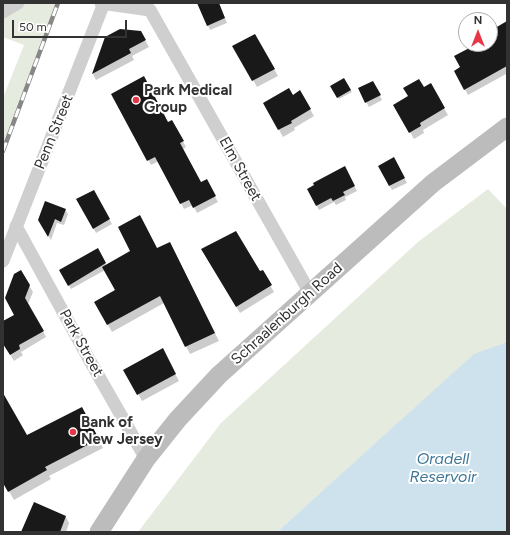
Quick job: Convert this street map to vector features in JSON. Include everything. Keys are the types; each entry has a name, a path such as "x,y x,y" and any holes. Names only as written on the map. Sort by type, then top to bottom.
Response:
{"main road":[{"name":"Schraalenburgh Road","path":"98,532 146,459 178,419 219,375 433,183 507,126"}],"street":[{"path":"102,3 152,6"},
{"name":"Penn Street","path":"3,261 104,4"},
{"name":"Elm Street","path":"152,6 310,293"},
{"path":"3,23 7,9"},
{"name":"Park Street","path":"16,226 146,459"}],"shaded area":[{"path":"18,3 58,3 3,151 3,98 24,45 3,37 3,23 6,10"},
{"path":"488,189 507,209 507,342 474,355 277,532 138,532 221,423 418,242"}],"water":[{"name":"Oradell Reservoir","path":"507,342 507,532 277,532 474,354"}],"building":[{"path":"197,3 219,3 225,18 207,26"},
{"path":"507,21 507,66 464,90 454,71 460,67 454,56 462,52 498,52 498,26"},
{"path":"120,29 141,31 146,40 129,49 131,53 92,74 105,37"},
{"path":"255,34 275,69 252,81 232,46"},
{"path":"144,76 168,122 172,120 184,141 180,143 201,182 207,179 216,196 193,208 189,200 180,204 155,157 147,161 111,94"},
{"path":"344,78 351,90 337,98 330,86"},
{"path":"419,79 424,87 431,83 445,108 420,123 421,126 409,133 393,105 408,96 403,88"},
{"path":"373,81 381,95 365,103 358,88"},
{"path":"289,88 293,95 300,90 311,109 291,121 292,123 278,130 263,103"},
{"path":"394,157 405,178 389,186 378,166"},
{"path":"345,166 355,186 343,192 345,195 333,201 331,198 316,206 307,189 314,185 313,183"},
{"path":"94,190 110,219 93,229 76,199"},
{"path":"45,201 66,209 61,222 55,219 48,237 38,220"},
{"path":"140,215 157,248 170,242 215,333 185,347 160,296 107,325 94,302 115,290 102,267 130,251 118,227"},
{"path":"236,231 260,271 263,270 272,285 236,307 201,249"},
{"path":"98,248 106,263 68,286 59,270"},
{"path":"21,270 30,285 25,298 44,331 19,345 20,349 10,355 3,344 3,321 14,315 5,298 14,274"},
{"path":"163,348 176,374 137,395 123,370"},
{"path":"3,393 27,435 82,407 99,439 45,467 47,470 8,492 3,483"},
{"path":"34,502 66,516 60,532 21,532"}],"railway":[{"path":"3,151 58,3"}],"place":[{"name":"Park Medical Group","path":"136,100"},
{"name":"Bank of New Jersey","path":"73,432"}]}
